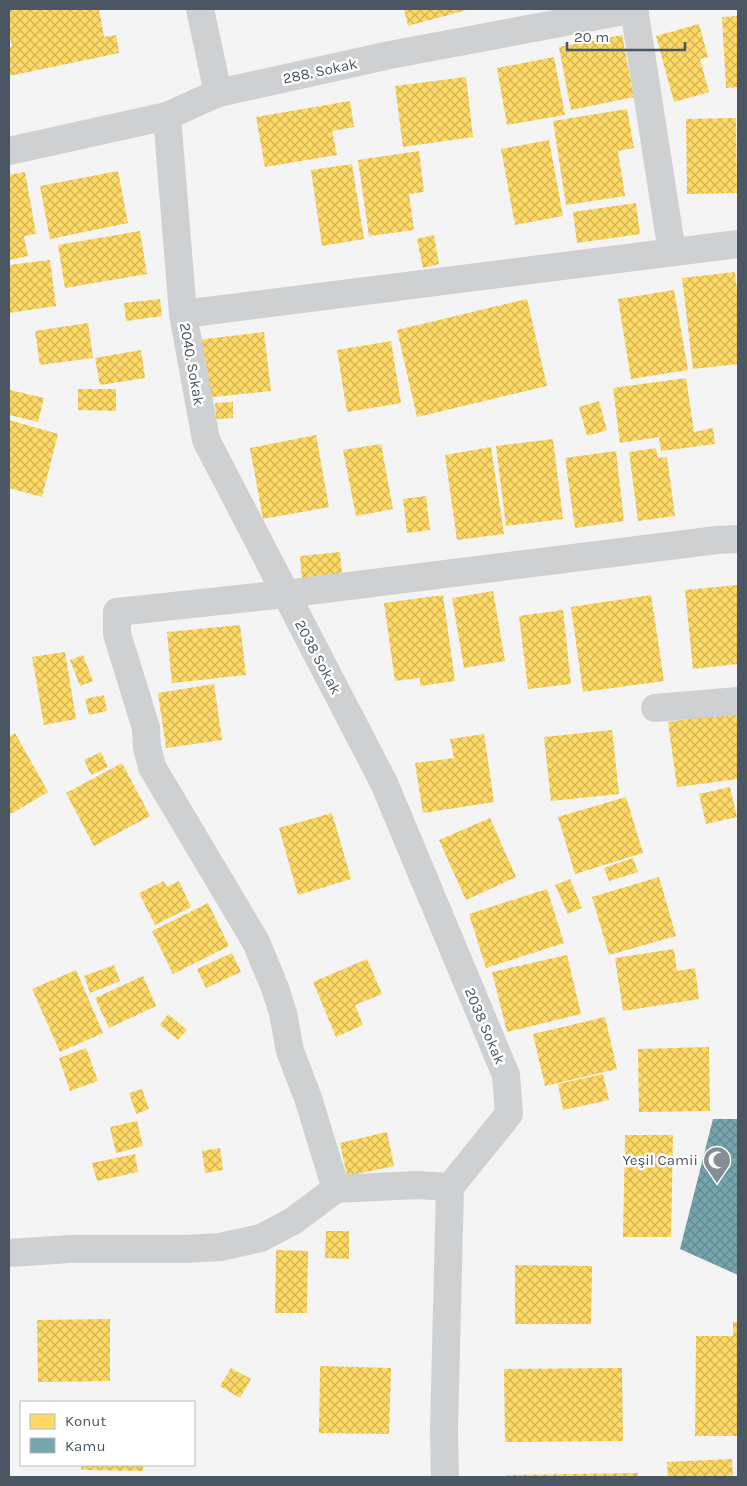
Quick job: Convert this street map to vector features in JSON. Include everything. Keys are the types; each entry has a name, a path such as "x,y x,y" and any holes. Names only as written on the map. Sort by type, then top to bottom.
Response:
{"street":[{"path":"200,9 218,93"},
{"path":"635,9 672,252"},
{"name":"288. Sokak","path":"9,151 167,116 218,93 390,55 635,9"},
{"name":"2040. Sokak","path":"167,116 183,314 206,440 285,594"},
{"path":"183,314 738,244"},
{"path":"336,1189 308,1098 290,1050 283,1013 275,988 256,942 152,767 147,747 146,728 117,634 117,612 285,594 717,540 738,539"},
{"name":"2038 Sokak","path":"285,594 384,782 506,1075 509,1114 450,1187"},
{"path":"655,708 738,701"},
{"path":"9,1253 220,1247 262,1238 293,1221 336,1189 416,1184 450,1187 444,1477"}],"building: Konut":[{"path":"9,9 99,9 104,37 116,35 119,53 9,76 9,47 12,47 9,31"},
{"path":"404,9 470,9 408,26"},
{"path":"738,16 738,87 726,88 722,17"},
{"path":"699,24 708,57 700,59 709,92 674,102 656,36"},
{"path":"622,35 634,97 571,110 559,47"},
{"path":"554,57 565,115 507,125 497,68"},
{"path":"466,77 473,137 403,147 395,86"},
{"path":"350,101 354,127 332,131 337,155 265,167 256,117"},
{"path":"627,109 634,148 618,151 625,196 566,205 553,121"},
{"path":"736,118 737,193 687,194 686,119"},
{"path":"549,140 563,216 515,225 501,149"},
{"path":"419,151 424,192 409,194 414,230 369,236 358,160"},
{"path":"352,164 364,239 322,246 311,170"},
{"path":"118,171 128,223 50,239 40,186"},
{"path":"25,172 36,234 24,236 28,256 9,260 9,175"},
{"path":"636,203 640,234 577,243 573,212"},
{"path":"140,231 147,274 65,288 58,245"},
{"path":"434,235 439,264 423,268 417,239"},
{"path":"50,260 56,306 9,313 9,265"},
{"path":"735,272 738,299 738,364 693,369 682,278"},
{"path":"674,290 688,370 631,379 618,299"},
{"path":"160,299 162,316 126,321 124,303"},
{"path":"527,299 547,386 417,417 397,330"},
{"path":"88,323 93,358 40,365 35,331"},
{"path":"264,332 271,391 204,398 197,340"},
{"path":"391,341 401,403 347,412 337,350"},
{"path":"141,350 145,378 100,385 95,358"},
{"path":"686,378 694,432 713,428 715,444 661,451 659,437 620,443 613,388"},
{"path":"78,389 116,389 116,411 78,410"},
{"path":"10,390 44,398 38,422 9,415"},
{"path":"599,401 607,430 587,436 579,407"},
{"path":"233,402 233,418 216,419 215,403"},
{"path":"9,420 58,434 42,497 9,488"},
{"path":"316,435 329,507 263,519 250,448"},
{"path":"553,439 563,519 506,526 496,446"},
{"path":"381,444 393,509 356,516 343,450"},
{"path":"491,447 504,534 457,540 445,455"},
{"path":"656,448 658,458 667,457 675,516 638,521 629,452"},
{"path":"616,451 624,521 575,528 565,458"},
{"path":"426,496 430,530 407,533 403,499"},
{"path":"340,552 342,575 302,579 300,556"},
{"path":"738,585 738,664 693,669 685,590"},
{"path":"493,591 505,661 464,668 452,598"},
{"path":"443,595 455,681 420,686 420,678 395,681 384,603"},
{"path":"651,595 664,681 583,692 571,607"},
{"path":"563,610 571,684 528,689 519,616"},
{"path":"240,625 246,675 172,683 167,632"},
{"path":"65,652 76,719 44,725 32,657"},
{"path":"83,655 93,681 80,686 70,660"},
{"path":"214,684 222,740 166,748 158,693"},
{"path":"104,695 107,711 89,715 85,699"},
{"path":"736,712 738,779 677,787 668,722"},
{"path":"612,730 619,794 551,801 544,737"},
{"path":"15,733 48,792 9,815 9,737"},
{"path":"484,734 494,802 423,813 415,763 454,758 450,739"},
{"path":"101,752 108,767 91,775 84,760"},
{"path":"122,763 150,816 94,846 66,793"},
{"path":"730,787 737,817 706,824 699,794"},
{"path":"626,797 643,853 575,874 558,817"},
{"path":"332,813 351,879 298,895 279,828"},
{"path":"490,818 516,877 466,900 439,840"},
{"path":"633,858 638,872 609,881 604,868"},
{"path":"659,877 676,936 609,955 592,897"},
{"path":"570,879 582,908 568,914 555,885"},
{"path":"164,881 167,887 179,881 191,907 155,925 139,893"},
{"path":"547,889 564,943 486,968 469,914"},
{"path":"208,903 229,946 173,974 152,931"},
{"path":"674,949 677,971 695,968 699,999 623,1011 615,958"},
{"path":"232,953 241,972 206,988 197,969"},
{"path":"567,955 581,1014 507,1032 492,972"},
{"path":"367,959 382,994 355,1005 363,1025 336,1037 313,982"},
{"path":"114,965 120,981 90,993 84,976"},
{"path":"76,970 103,1033 60,1052 32,989"},
{"path":"143,976 156,1006 109,1028 95,998"},
{"path":"168,1014 187,1030 178,1040 160,1025"},
{"path":"605,1017 617,1069 545,1086 533,1034"},
{"path":"709,1047 710,1111 639,1112 638,1049"},
{"path":"86,1048 98,1081 70,1091 59,1058"},
{"path":"603,1074 609,1100 563,1110 558,1084"},
{"path":"142,1089 149,1109 136,1114 129,1093"},
{"path":"137,1121 143,1146 116,1153 110,1127"},
{"path":"387,1132 394,1166 347,1176 340,1143"},
{"path":"625,1135 673,1135 671,1237 623,1237"},
{"path":"220,1148 223,1170 205,1173 202,1151"},
{"path":"135,1154 138,1172 97,1181 92,1163"},
{"path":"326,1231 349,1231 349,1259 325,1258"},
{"path":"276,1250 308,1251 307,1313 275,1313"},
{"path":"515,1265 592,1266 591,1324 515,1324"},
{"path":"110,1319 110,1381 38,1382 37,1320"},
{"path":"733,1322 738,1322 738,1436 695,1436 696,1336 733,1336"},
{"path":"320,1366 391,1368 389,1434 319,1433"},
{"path":"231,1368 251,1379 240,1398 220,1386"},
{"path":"622,1368 623,1441 505,1442 504,1369"},
{"path":"732,1459 733,1477 668,1477 667,1462"},
{"path":"81,1466 143,1466 143,1471 81,1470"},
{"path":"638,1473 638,1477 506,1477 506,1475"}],"building: Kamu":[{"name":"Yeşil Camii","path":"713,1119 738,1119 738,1275 680,1249"}],"place":[{"name":"Yeşil Camii","path":"717,1184"}]}
